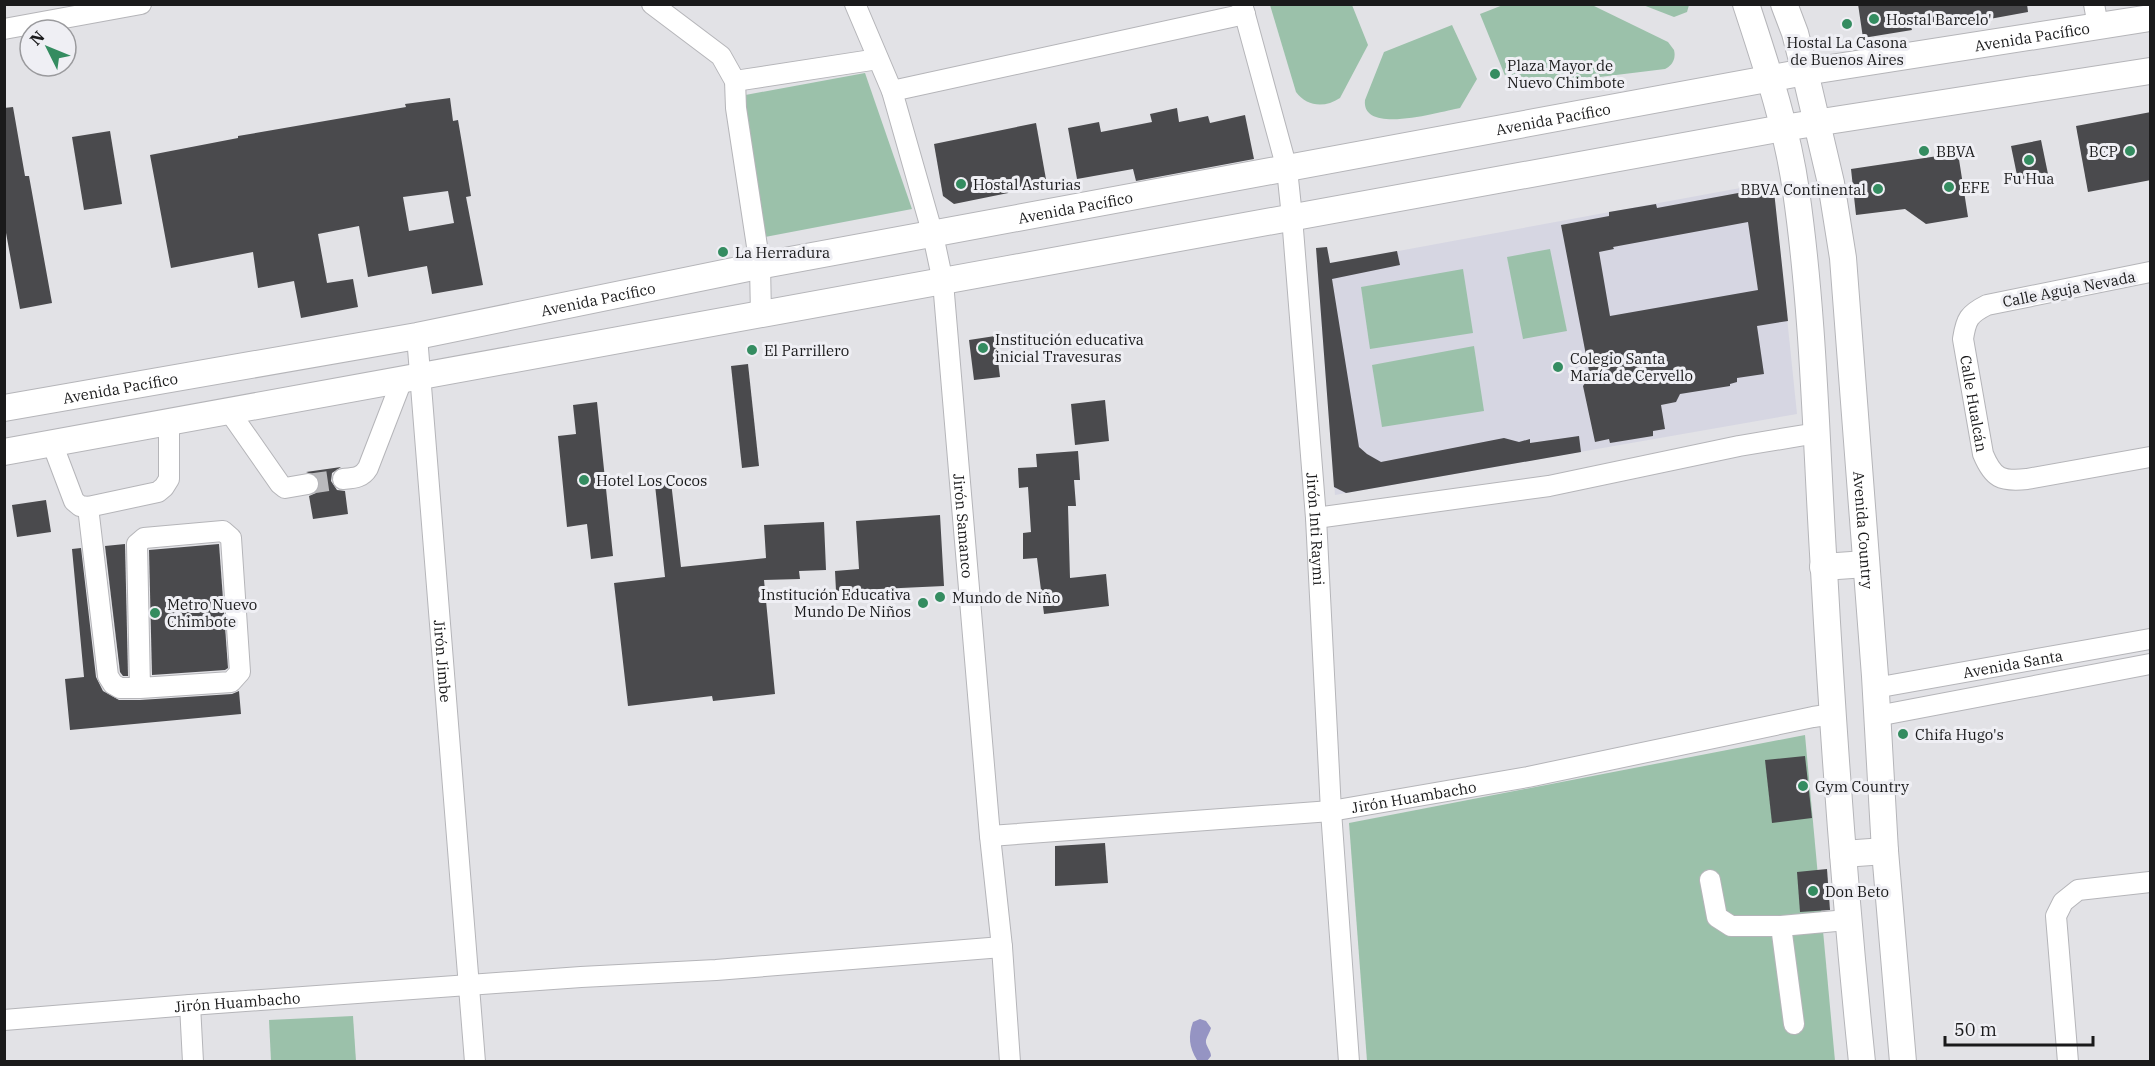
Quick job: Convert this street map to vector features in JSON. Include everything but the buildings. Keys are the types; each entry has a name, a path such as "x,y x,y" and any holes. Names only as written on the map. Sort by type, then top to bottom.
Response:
{"main road":[{"path":"1746,4 1784,128 1796,189 1805,271 1847,920 1862,1062"},
{"name":"Avenida Country","path":"1784,4 1795,33 1831,183 1843,258 1903,1062"},
{"name":"Avenida Pacífico","path":"4,408 417,336 760,266 1769,79 2096,15 2151,18"},
{"path":"4,452 1784,128 2151,71"},
{"path":"1823,567 1866,564"},
{"path":"1843,854 1886,850"}],"street":[{"path":"4,29 64,11 141,4"},
{"path":"652,4 721,56 735,81 736,108 760,266 761,315"},
{"name":"Jirón Samanco","path":"855,4 892,91 933,235 943,282 990,836 1002,947 1010,1062"},
{"path":"892,91 1243,9"},
{"name":"Jirón Inti Raymi","path":"1243,9 1287,169 1292,217 1316,518 1331,811 1349,1062"},
{"path":"735,81 878,59"},
{"name":"Calle Aguja Nevada","path":"1988,305 2151,272"},
{"name":"Calle Hualcán","path":"1988,305 1973,312 1965,324 1963,339 1983,454 1989,467 1998,478 2012,481 2027,479 2151,457"},
{"name":"Jirón Jimbe","path":"417,336 412,378 470,986 475,1062"},
{"path":"343,479 359,477 368,468 412,378"},
{"path":"229,411 280,484 285,488 308,484"},
{"path":"52,443 74,501 80,506 88,507 158,492 165,487 169,479 169,422"},
{"path":"1316,518 1549,486 1738,446 1817,433"},
{"path":"88,507 108,676 113,684 120,688 140,688 231,681 240,672 231,542 228,534 223,531 144,538 137,544 140,688"},
{"name":"Avenida Santa","path":"1875,688 2151,639"},
{"name":"Avenida Santa","path":"1877,716 2151,664"},
{"name":"Jirón Huambacho","path":"990,836 1331,811 1528,777 1833,714"},
{"path":"1710,880 1717,917 1731,926 1781,926 1847,920"},
{"path":"2068,1062 2056,916 2063,902 2078,890 2151,882"},
{"path":"1781,926 1794,1024"},
{"name":"Jirón Huambacho","path":"4,1020 190,1005 716,970 1002,947"},
{"path":"190,1005 193,1062"}],"shaded area":[{"name":"Colegio Santa María de Cervello","path":"1773,182 1797,414 1335,495 1317,266"}],"green space":[{"path":"1270,5 1352,5 1368,45 1340,98 1328,103 1316,104 1305,101 1296,92"},
{"path":"1503,5 1592,5 1668,42 1674,50 1674,58 1665,69 1510,88 1480,14"},
{"path":"1643,5 1689,5 1687,12 1674,17"},
{"path":"1452,25 1477,79 1460,108 1404,119 1376,117 1367,111 1365,100 1384,52"},
{"path":"865,73 912,209 765,237 740,96"},
{"path":"1550,249 1567,331 1523,339 1507,257"},
{"path":"1463,269 1473,333 1370,349 1361,287"},
{"path":"1474,346 1484,411 1382,427 1372,365"},
{"path":"1805,735 1835,1061 1367,1061 1349,823"},
{"path":"353,1016 356,1061 271,1061 269,1020"}],"water":[{"path":"1200,1019 1206,1021 1211,1028 1206,1040 1211,1056 1207,1061 1197,1060 1190,1041 1193,1022"}],"tunnel":[{"path":"308,484 343,479"}],"place":[{"name":"Hostal Barcelo'","path":"1874,19"},
{"name":"Hostal La Casona de Buenos Aires","path":"1847,24"},
{"name":"Plaza Mayor de Nuevo Chimbote","path":"1495,74"},
{"name":"BBVA","path":"1924,151"},
{"name":"BCP","path":"2130,151"},
{"name":"Fu Hua","path":"2029,160"},
{"name":"Hostal Asturias","path":"961,184"},
{"name":"EFE","path":"1949,187"},
{"name":"BBVA Continental","path":"1878,189"},
{"name":"La Herradura","path":"723,252"},
{"name":"Institución educativa inicial Travesuras","path":"983,348"},
{"name":"El Parrillero","path":"752,350"},
{"name":"Colegio Santa María de Cervello","path":"1558,367"},
{"name":"Hotel Los Cocos","path":"584,480"},
{"name":"Mundo de Niño","path":"940,597"},
{"name":"Institución Educativa Mundo De Niños","path":"923,603"},
{"name":"Metro Nuevo Chimbote","path":"155,613"},
{"name":"Chifa Hugo's","path":"1903,734"},
{"name":"Gym Country","path":"1803,786"},
{"name":"Don Beto","path":"1813,891"}]}
